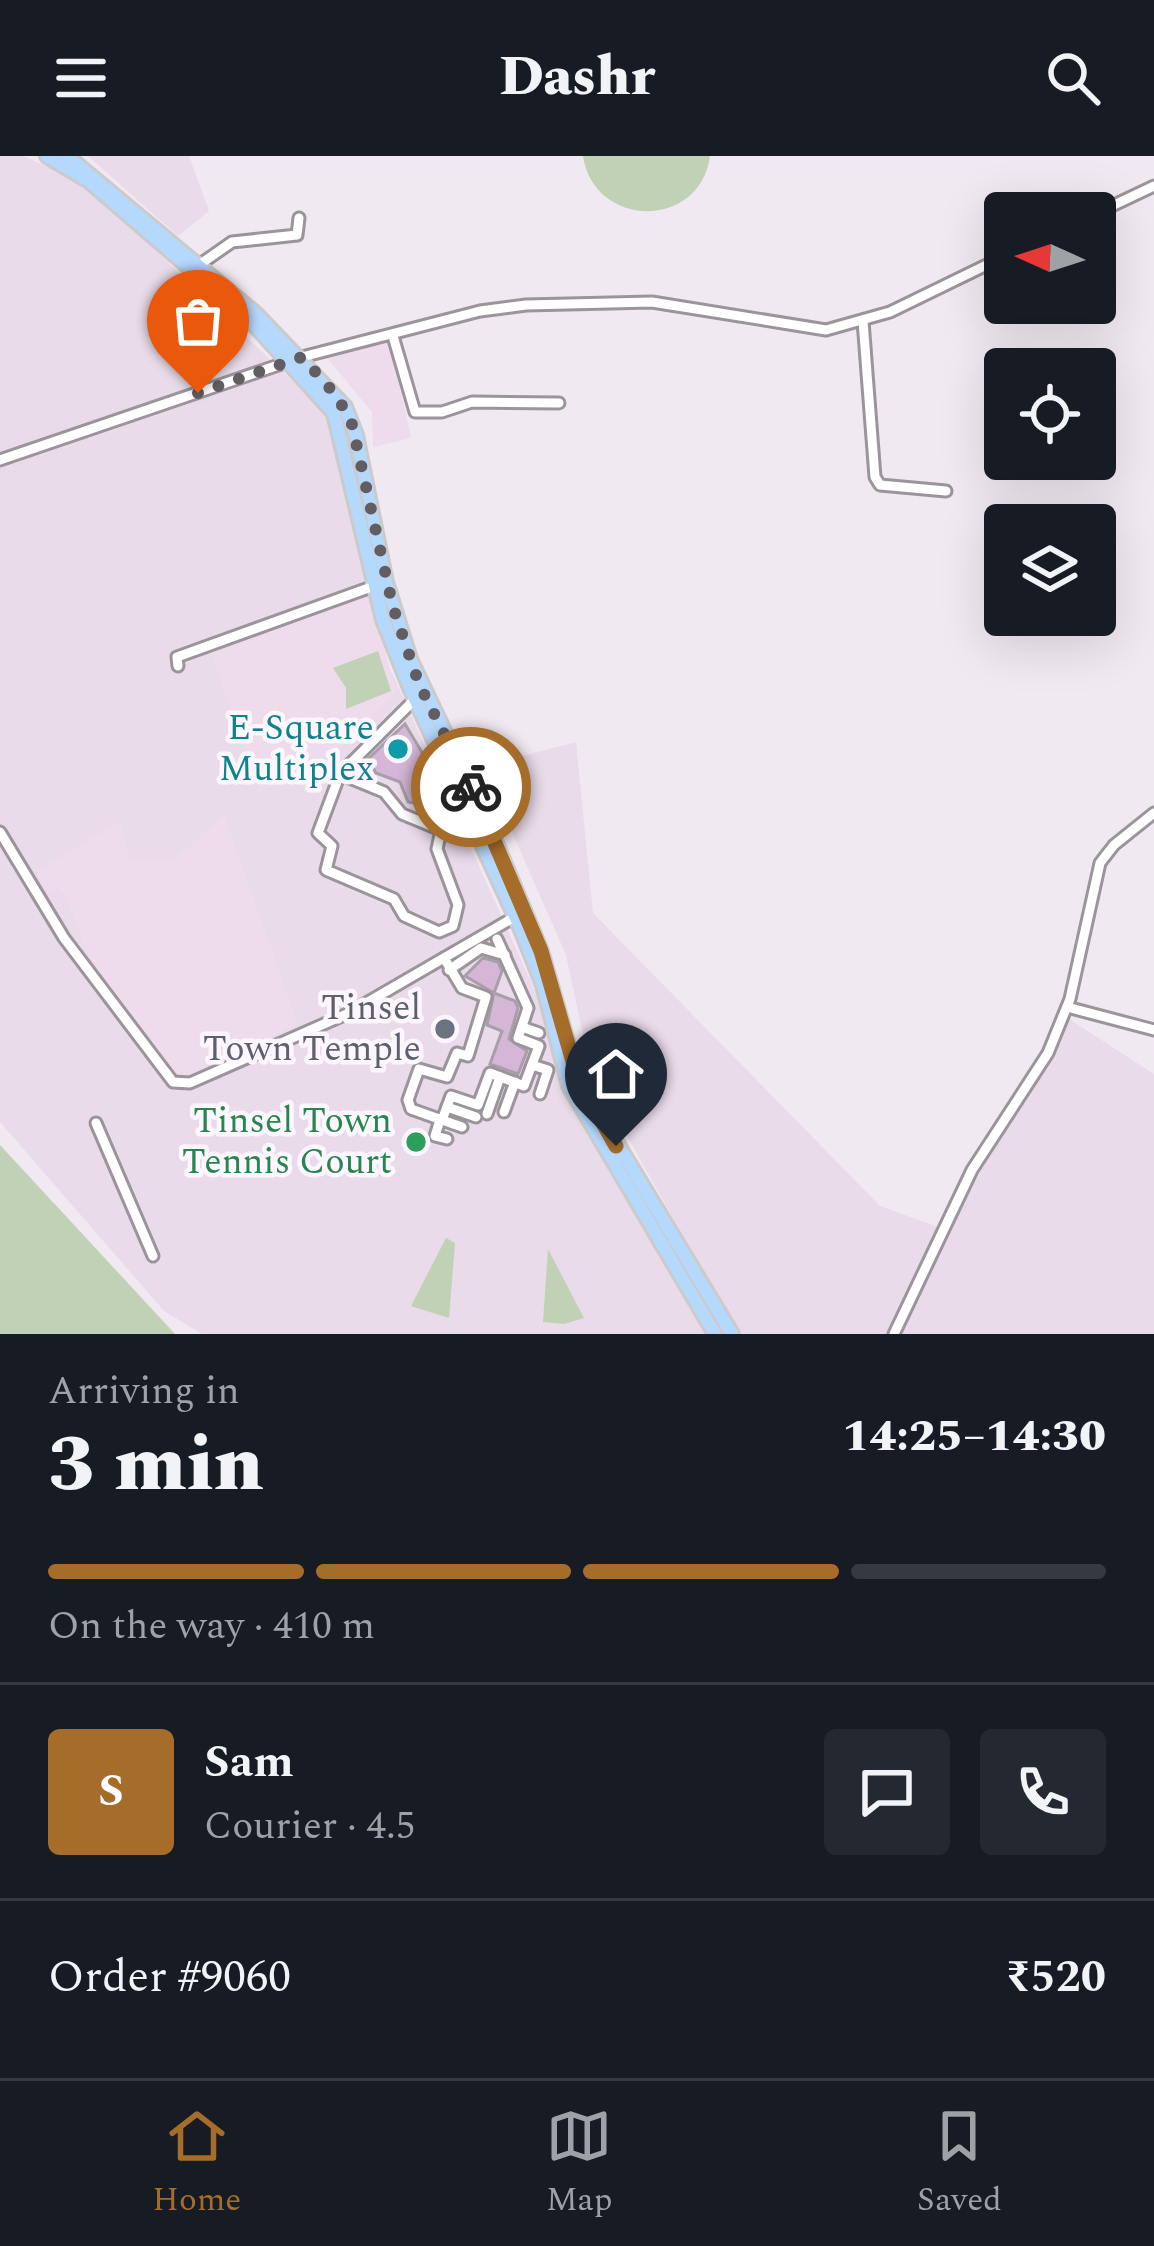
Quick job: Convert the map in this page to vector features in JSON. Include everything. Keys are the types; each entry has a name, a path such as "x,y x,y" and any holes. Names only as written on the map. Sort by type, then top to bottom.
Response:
{"main road":[{"path":"47,156 85,173 200,265 296,359"},
{"path":"67,156 335,394 351,420 380,584 415,699 547,970 585,1095 731,1334"},
{"path":"380,584 419,684 478,802 520,914 574,1096 715,1334"}],"street":[{"path":"1116,204 1154,186"},
{"path":"200,265 232,242 297,235 298,218"},
{"path":"0,460 296,359 480,311 615,301 723,310 826,330 863,321 984,266"},
{"path":"863,321 875,477 880,485 946,491"},
{"path":"393,336 415,412 442,412 472,402 559,403"},
{"path":"178,666 177,657 380,584"},
{"path":"415,699 340,774 318,833 332,845 326,870 396,900 405,917 439,932 450,928"},
{"path":"340,774 384,792 402,814 441,830 436,850 458,905 450,928"},
{"path":"894,1334 972,1170 1048,1053 1067,1006 1100,863 1114,845 1154,813"},
{"path":"0,832 64,938 173,1082 190,1083 349,1013 520,914"},
{"path":"450,928 462,947"},
{"path":"447,1139 435,1136 451,1096 478,1106 490,1073 524,1086 539,1046 518,1038 528,1007 499,938 449,970"},
{"path":"481,948 505,955"},
{"path":"444,958 462,988 486,997 468,1056 458,1053 447,1078 419,1069 408,1100 411,1109 462,1127"},
{"path":"1067,1006 1154,1030"},
{"path":"522,1027 539,1033"},
{"path":"532,1065 548,1070 540,1094"},
{"path":"447,1107 482,1116 500,1077"},
{"path":"504,1112 515,1082"},
{"path":"96,1123 129,1214 153,1256"}],"shaded area":[{"path":"0,156 23,156 83,181 212,304 218,302 222,314 337,423 388,664 541,1004 561,1090 705,1334 202,1334 164,1311 0,1122"},
{"path":"88,156 189,156 209,211 178,236"},
{"path":"389,338 411,438 373,447 372,412 323,353"},
{"path":"368,594 397,692 340,749 260,793 210,650"},
{"path":"576,742 593,913 880,1206 947,1230 1066,1017 1154,1074 1154,1334 738,1334 591,1072 566,955 483,766"},
{"path":"224,814 298,1024 176,1082 86,952 68,901 58,887 47,892 35,872 121,821 129,859 173,861"}],"green space":[{"path":"583,156 710,156 702,180 687,197 668,208 647,211 625,208 606,197 591,180"},
{"path":"378,651 391,691 346,709 346,688 333,668"},
{"path":"0,1145 175,1334 0,1334"},
{"path":"446,1238 455,1243 449,1318 411,1306"},
{"path":"548,1249 584,1318 564,1324 543,1322"}],"building":[{"path":"405,724 448,796 432,806 408,802 400,782 376,773 368,759"},
{"path":"483,958 498,962 502,971 494,993 465,976"},
{"path":"494,993 515,1001 518,1008 509,1039 527,1051 518,1074 490,1064 502,1031 487,1025"}],"way so far":[{"path":"198,393 302,357 346,407 393,607 419,684 471,787"}],"place":[{"name":"E-Square Multiplex","path":"398,749"},
{"name":"Tinsel Town Temple","path":"445,1029"},
{"name":"Tinsel Town Tennis Court","path":"416,1142"}],"route":[{"path":"471,787 541,951 578,1079 616,1146"}]}
